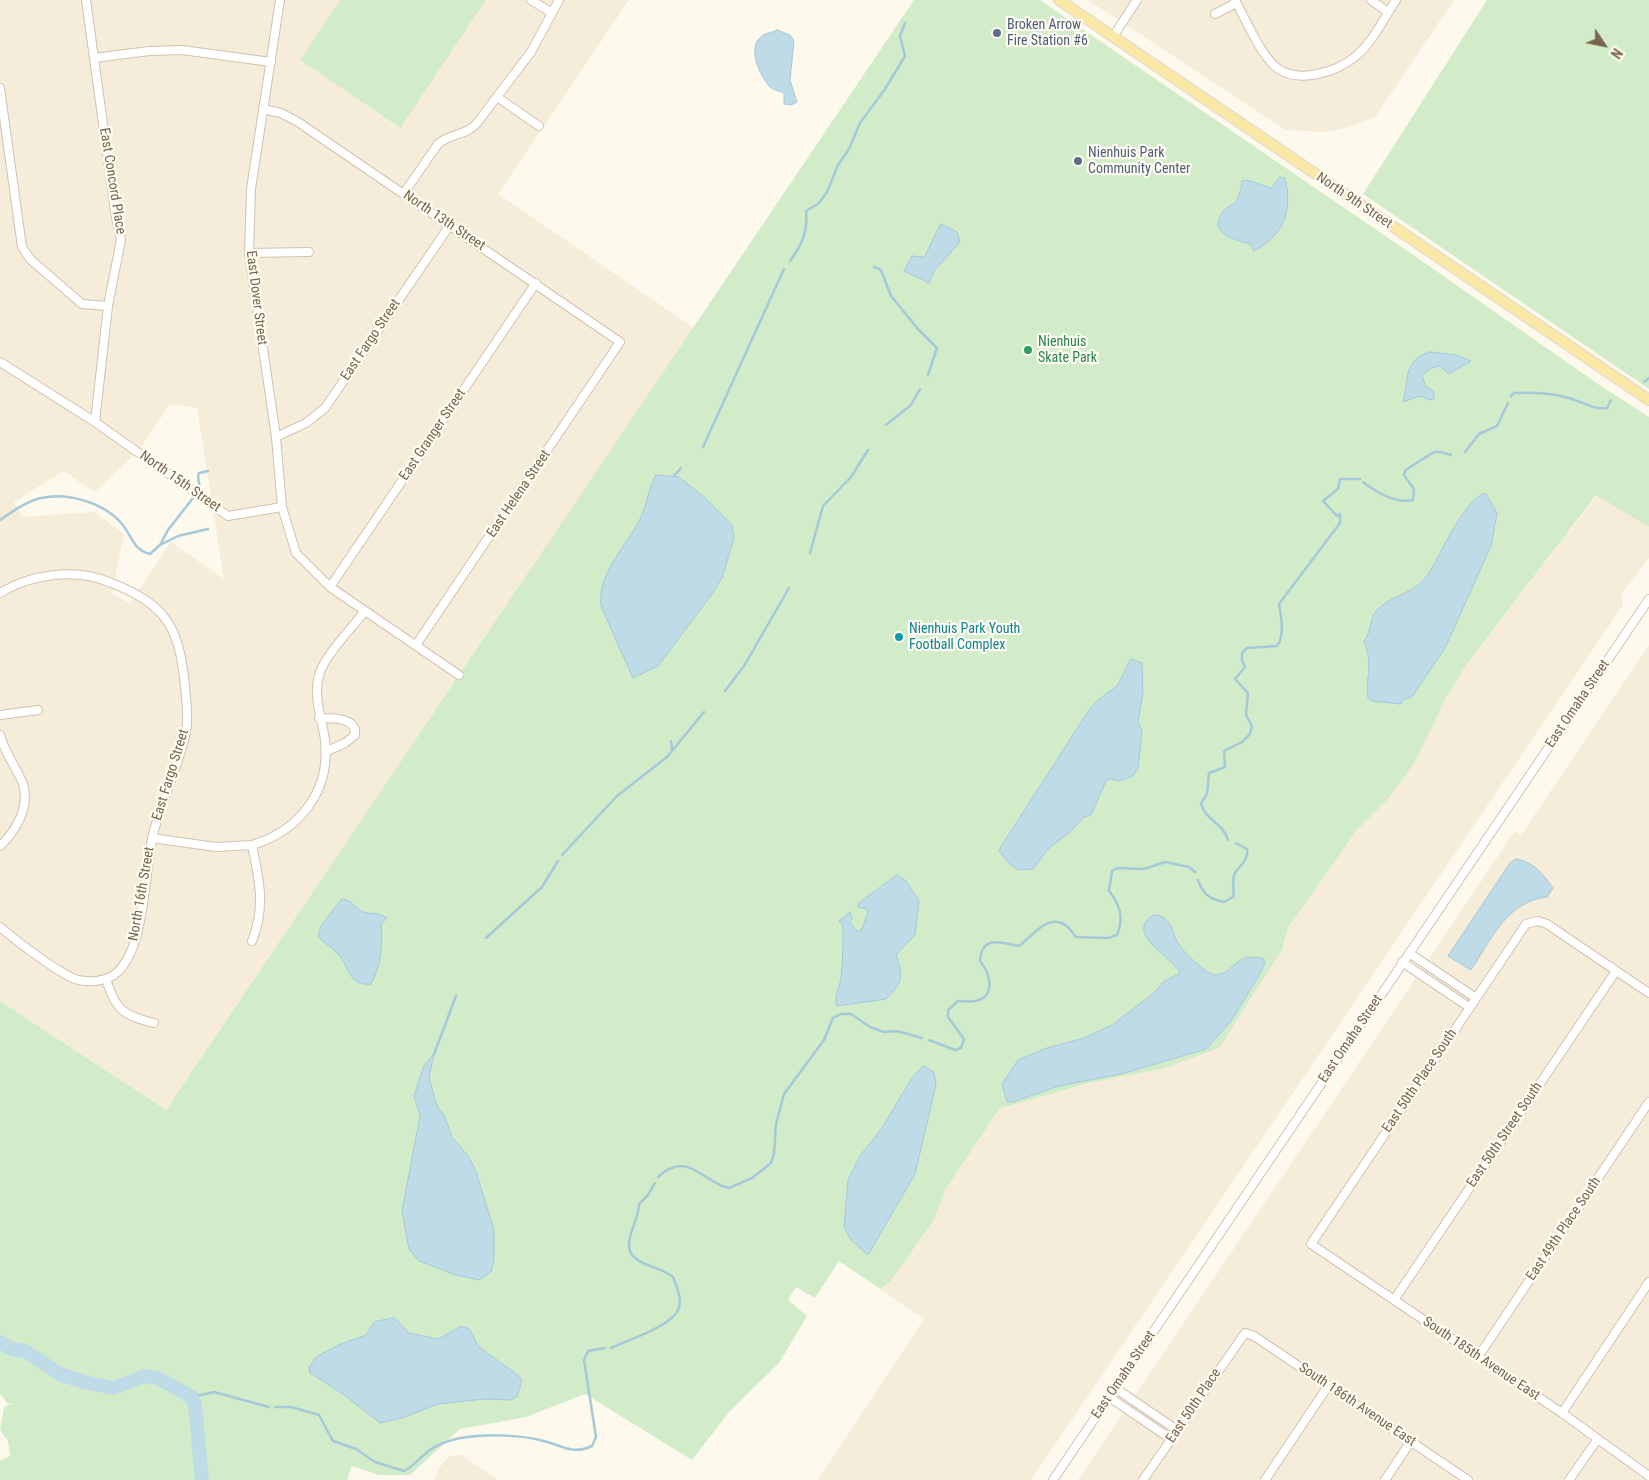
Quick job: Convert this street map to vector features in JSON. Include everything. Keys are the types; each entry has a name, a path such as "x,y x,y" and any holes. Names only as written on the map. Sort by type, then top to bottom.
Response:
{"main road":[{"name":"North 9th Street","path":"1059,0 1114,35 1410,240 1649,400"}],"street":[{"name":"East Concord Place","path":"86,0 116,218 121,240 108,306 95,422"},
{"name":"East Dover Street","path":"280,0 251,189 249,253 276,437 282,507"},
{"path":"531,0 552,13"},
{"path":"404,193 438,144 446,138 472,129 531,52 559,0"},
{"path":"1114,35 1136,0"},
{"path":"1371,0 1388,12"},
{"path":"1215,14 1236,2 1263,51 1277,68 1291,75 1305,77 1329,70 1355,57 1368,44 1396,0"},
{"path":"94,58 149,51 182,50 212,52 271,62"},
{"path":"0,88 22,247 30,260 82,304 108,306"},
{"path":"497,97 539,126"},
{"name":"North 13th Street","path":"263,109 291,118 450,224 620,342"},
{"name":"East Fargo Street","path":"276,437 306,423 325,408 450,224"},
{"path":"249,253 309,252"},
{"name":"East Granger Street","path":"330,587 536,283"},
{"name":"East Helena Street","path":"416,645 620,342"},
{"name":"North 15th Street","path":"0,362 95,422 228,516 282,507"},
{"path":"282,507 296,554 330,587 459,674"},
{"name":"East Fargo Street","path":"0,593 38,578 66,574 99,578 132,591 150,602 166,619 178,639 187,729 159,810 152,838"},
{"name":"East Omaha Street","path":"1053,1480 1649,599"},
{"path":"252,941 259,924 261,903 252,845 269,840 289,828 306,809 319,789 325,765 317,694 320,672 365,611"},
{"path":"0,715 38,710"},
{"path":"319,718 346,721 355,730 355,735 345,743 325,752"},
{"path":"0,735 9,760 23,783 25,797 22,815 0,846"},
{"name":"North 16th Street","path":"106,979 120,971 128,960 135,943 152,838 216,846 252,845"},
{"name":"East 50th Place South","path":"1311,1244 1520,930 1531,922 1547,924 1616,971"},
{"path":"0,927 63,973 76,979 93,982 106,979 112,996 122,1012 154,1023"},
{"path":"1408,954 1476,998"},
{"path":"1402,962 1470,1007"},
{"path":"1616,971 1649,993"},
{"name":"East 50th Street South","path":"1394,1300 1616,971"},
{"name":"East 49th Place South","path":"1478,1357 1649,1102"},
{"name":"South 185th Avenue East","path":"1311,1244 1562,1413 1597,1440 1648,1472"},
{"path":"1562,1413 1649,1282"},
{"name":"South 186th Avenue East","path":"1245,1333 1254,1336 1468,1480"},
{"name":"East 50th Place","path":"1144,1480 1245,1333"},
{"path":"1265,1480 1328,1386"},
{"path":"1115,1388 1177,1430"},
{"path":"1109,1397 1171,1439"},
{"path":"1569,1480 1597,1440"},
{"path":"1385,1480 1411,1441"}],"shaded area":[{"path":"0,0 340,0 300,60 399,128 486,0 629,0 498,194 694,328 166,1110 0,1001","holes":["170,404 197,408 224,579 171,542 130,604 112,593 124,534 94,512 22,517 14,502 63,471 95,492 139,450"]},
{"path":"1088,0 1454,0 1375,117 1349,127 1327,132 1286,130"},
{"path":"1597,495 1649,527 1649,558 1621,595 1623,605 1031,1480 818,1480 924,1319 880,1289 890,1282 934,1220 945,1190 999,1109 1089,1083 1162,1069 1245,1008 1282,950 1288,928 1356,831 1388,799 1415,762 1447,696 1467,664"},
{"path":"1649,645 1649,1480 1078,1480 1515,831 1521,835"},
{"path":"461,1455 498,1480 435,1480 439,1468 449,1456"}],"green space":[{"path":"340,0 486,0 400,128 300,60"},
{"path":"914,0 1040,0 1422,261 1598,384 1649,417 1649,527 1596,495 1467,664 1447,696 1415,762 1388,799 1356,831 1288,928 1282,950 1219,1048 1162,1069 1089,1083 999,1109 945,1190 934,1220 890,1282 880,1289 839,1261 815,1298 796,1287 788,1300 807,1316 779,1363 730,1411 692,1460 585,1394 526,1417 460,1429 410,1475 379,1475 352,1466 347,1480 0,1480 0,1461 10,1456 8,1441 0,1430 4,1407 14,1403 8,1404 0,1394 0,1001 166,1110"},
{"path":"1487,0 1649,0 1649,389 1363,194"}],"water":[{"path":"777,30 790,35 794,41 790,80 797,102 791,105 784,104 784,93 770,87 762,76 756,61 755,47 757,41 762,36"},
{"path":"1280,177 1285,178 1288,201 1287,211 1284,221 1273,237 1254,251 1250,244 1231,238 1221,231 1218,226 1219,220 1223,211 1237,200 1242,181 1247,180 1271,188"},
{"path":"941,224 957,232 960,242 934,271 929,283 904,271 912,256 924,257"},
{"path":"1429,352 1457,355 1471,361 1449,374 1439,366 1431,368 1422,376 1425,385 1434,392 1434,399 1430,400 1419,396 1403,402 1410,367 1420,356"},
{"path":"656,475 679,477 704,497 732,525 734,538 722,578 712,594 658,666 633,678 601,606 601,594 603,582 608,571 640,519"},
{"path":"1482,494 1486,494 1497,513 1491,546 1445,648 1412,697 1404,699 1400,704 1372,701 1368,698 1369,664 1364,641 1374,614 1389,601 1422,582 1466,509"},
{"path":"1131,659 1142,663 1143,692 1138,722 1142,731 1138,768 1133,776 1119,781 1110,779 1106,781 1091,815 1084,817 1070,832 1048,849 1033,869 1019,870 1009,864 999,851 1002,845 1089,710 1099,699 1117,686"},
{"path":"1516,859 1528,863 1542,873 1553,888 1547,897 1533,900 1521,906 1501,924 1471,970 1448,956 1510,863"},
{"path":"897,875 906,881 919,901 915,935 896,955 901,974 899,983 886,999 837,1006 836,996 841,978 843,952 843,925 839,921 850,912 852,918 850,922 857,931 861,931 868,912 866,909 858,907 858,904"},
{"path":"342,899 348,900 363,912 387,918 381,924 381,955 371,984 359,983 354,980 339,955 318,937 321,926"},
{"path":"1154,915 1160,916 1169,922 1177,942 1196,963 1212,974 1216,975 1224,972 1246,957 1263,958 1265,963 1257,979 1231,1021 1206,1049 1121,1074 1059,1086 1013,1102 1007,1102 1002,1084 1018,1060 1047,1048 1084,1038 1112,1025 1154,993 1163,982 1180,973 1147,938 1144,930 1146,922"},
{"path":"434,1054 429,1078 437,1106 444,1115 452,1137 469,1157 475,1169 494,1230 494,1259 491,1272 479,1280 456,1275 419,1261 409,1249 402,1211 420,1116 414,1096 424,1066"},
{"path":"923,1066 934,1072 936,1085 915,1174 868,1255 851,1240 844,1227 848,1180 860,1156 882,1128 912,1078"},
{"path":"395,1318 409,1333 438,1339 460,1327 466,1327 470,1330 478,1346 519,1376 522,1381 517,1397 511,1400 485,1399 438,1404 402,1418 380,1423 343,1394 310,1373 309,1368 315,1358 341,1344 366,1335 374,1322"}],"waterway":[{"path":"790,261 803,238 806,225 806,211 819,203 827,192 838,165 849,149 860,123 885,89 905,56 900,36 905,23"},
{"path":"874,267 881,270 891,296 918,329 937,348 928,375"},
{"path":"703,447 784,269"},
{"path":"1644,382 1649,378"},
{"path":"886,425 911,405 920,389"},
{"path":"1511,396 1514,393 1549,394 1602,408 1607,408 1611,400"},
{"path":"1465,452 1479,434 1497,426 1508,403"},
{"path":"810,553 823,506 851,477 868,450"},
{"path":"1363,482 1393,499 1413,500 1414,489 1404,475 1405,471 1435,452 1451,455"},
{"path":"674,476 681,468"},
{"path":"0,520 36,499 52,497 74,498 106,510 122,524 136,546 150,554 160,545 168,530 200,489 199,473 208,471"},
{"path":"1228,840 1226,834 1206,813 1201,803 1207,794 1209,773 1225,767 1224,751 1242,742 1250,734 1252,726 1246,715 1248,693 1235,679 1245,667 1242,653 1247,648 1277,646 1282,631 1279,604 1340,523 1340,514 1337,516 1323,501 1338,489 1340,479 1360,479"},
{"path":"162,544 178,536 208,529"},
{"path":"725,691 744,666 789,588"},
{"path":"562,855 617,796 667,757 704,712"},
{"path":"671,741 672,749"},
{"path":"1198,880 1204,892 1214,899 1224,902 1233,897 1235,873 1247,856 1247,849 1236,843"},
{"path":"486,938 542,887 558,861"},
{"path":"929,1040 955,1050 961,1048 964,1039 948,1017 948,1010 958,1001 975,1001 982,999 986,995 989,990 989,978 980,961 982,952 989,944 1000,942 1019,946 1042,926 1055,922 1062,923 1076,937 1108,938 1117,935 1120,912 1116,901 1109,891 1112,871 1117,868 1144,869 1165,862 1189,867 1195,872"},
{"path":"434,1054 456,996"},
{"path":"658,1177 669,1169 678,1166 687,1167 729,1188 752,1178 771,1163 774,1154 776,1124 784,1094 824,1040 833,1018 841,1014 851,1014 870,1027 884,1032 897,1031 922,1038"},
{"path":"611,1348 667,1322 678,1310 679,1294 673,1277 664,1271 639,1261 630,1252 630,1238 639,1204 648,1195 655,1183"},
{"path":"0,1342 12,1349 25,1351 60,1374 84,1382 113,1388 145,1376 158,1378 192,1397 195,1405 202,1480"},
{"path":"275,1407 291,1407 319,1415 333,1441 356,1449 375,1462 404,1471 434,1447 467,1437 495,1435 526,1437 568,1449 585,1449 592,1446 596,1437 584,1360 588,1351 605,1348"},
{"path":"192,1397 214,1392 269,1407"}],"place":[{"name":"Broken Arrow Fire Station #6","path":"997,33"},
{"name":"Nienhuis Park Community Center","path":"1078,161"},
{"name":"Nienhuis Skate Park","path":"1028,350"},
{"name":"Nienhuis Park Youth Football Complex","path":"899,637"}]}
